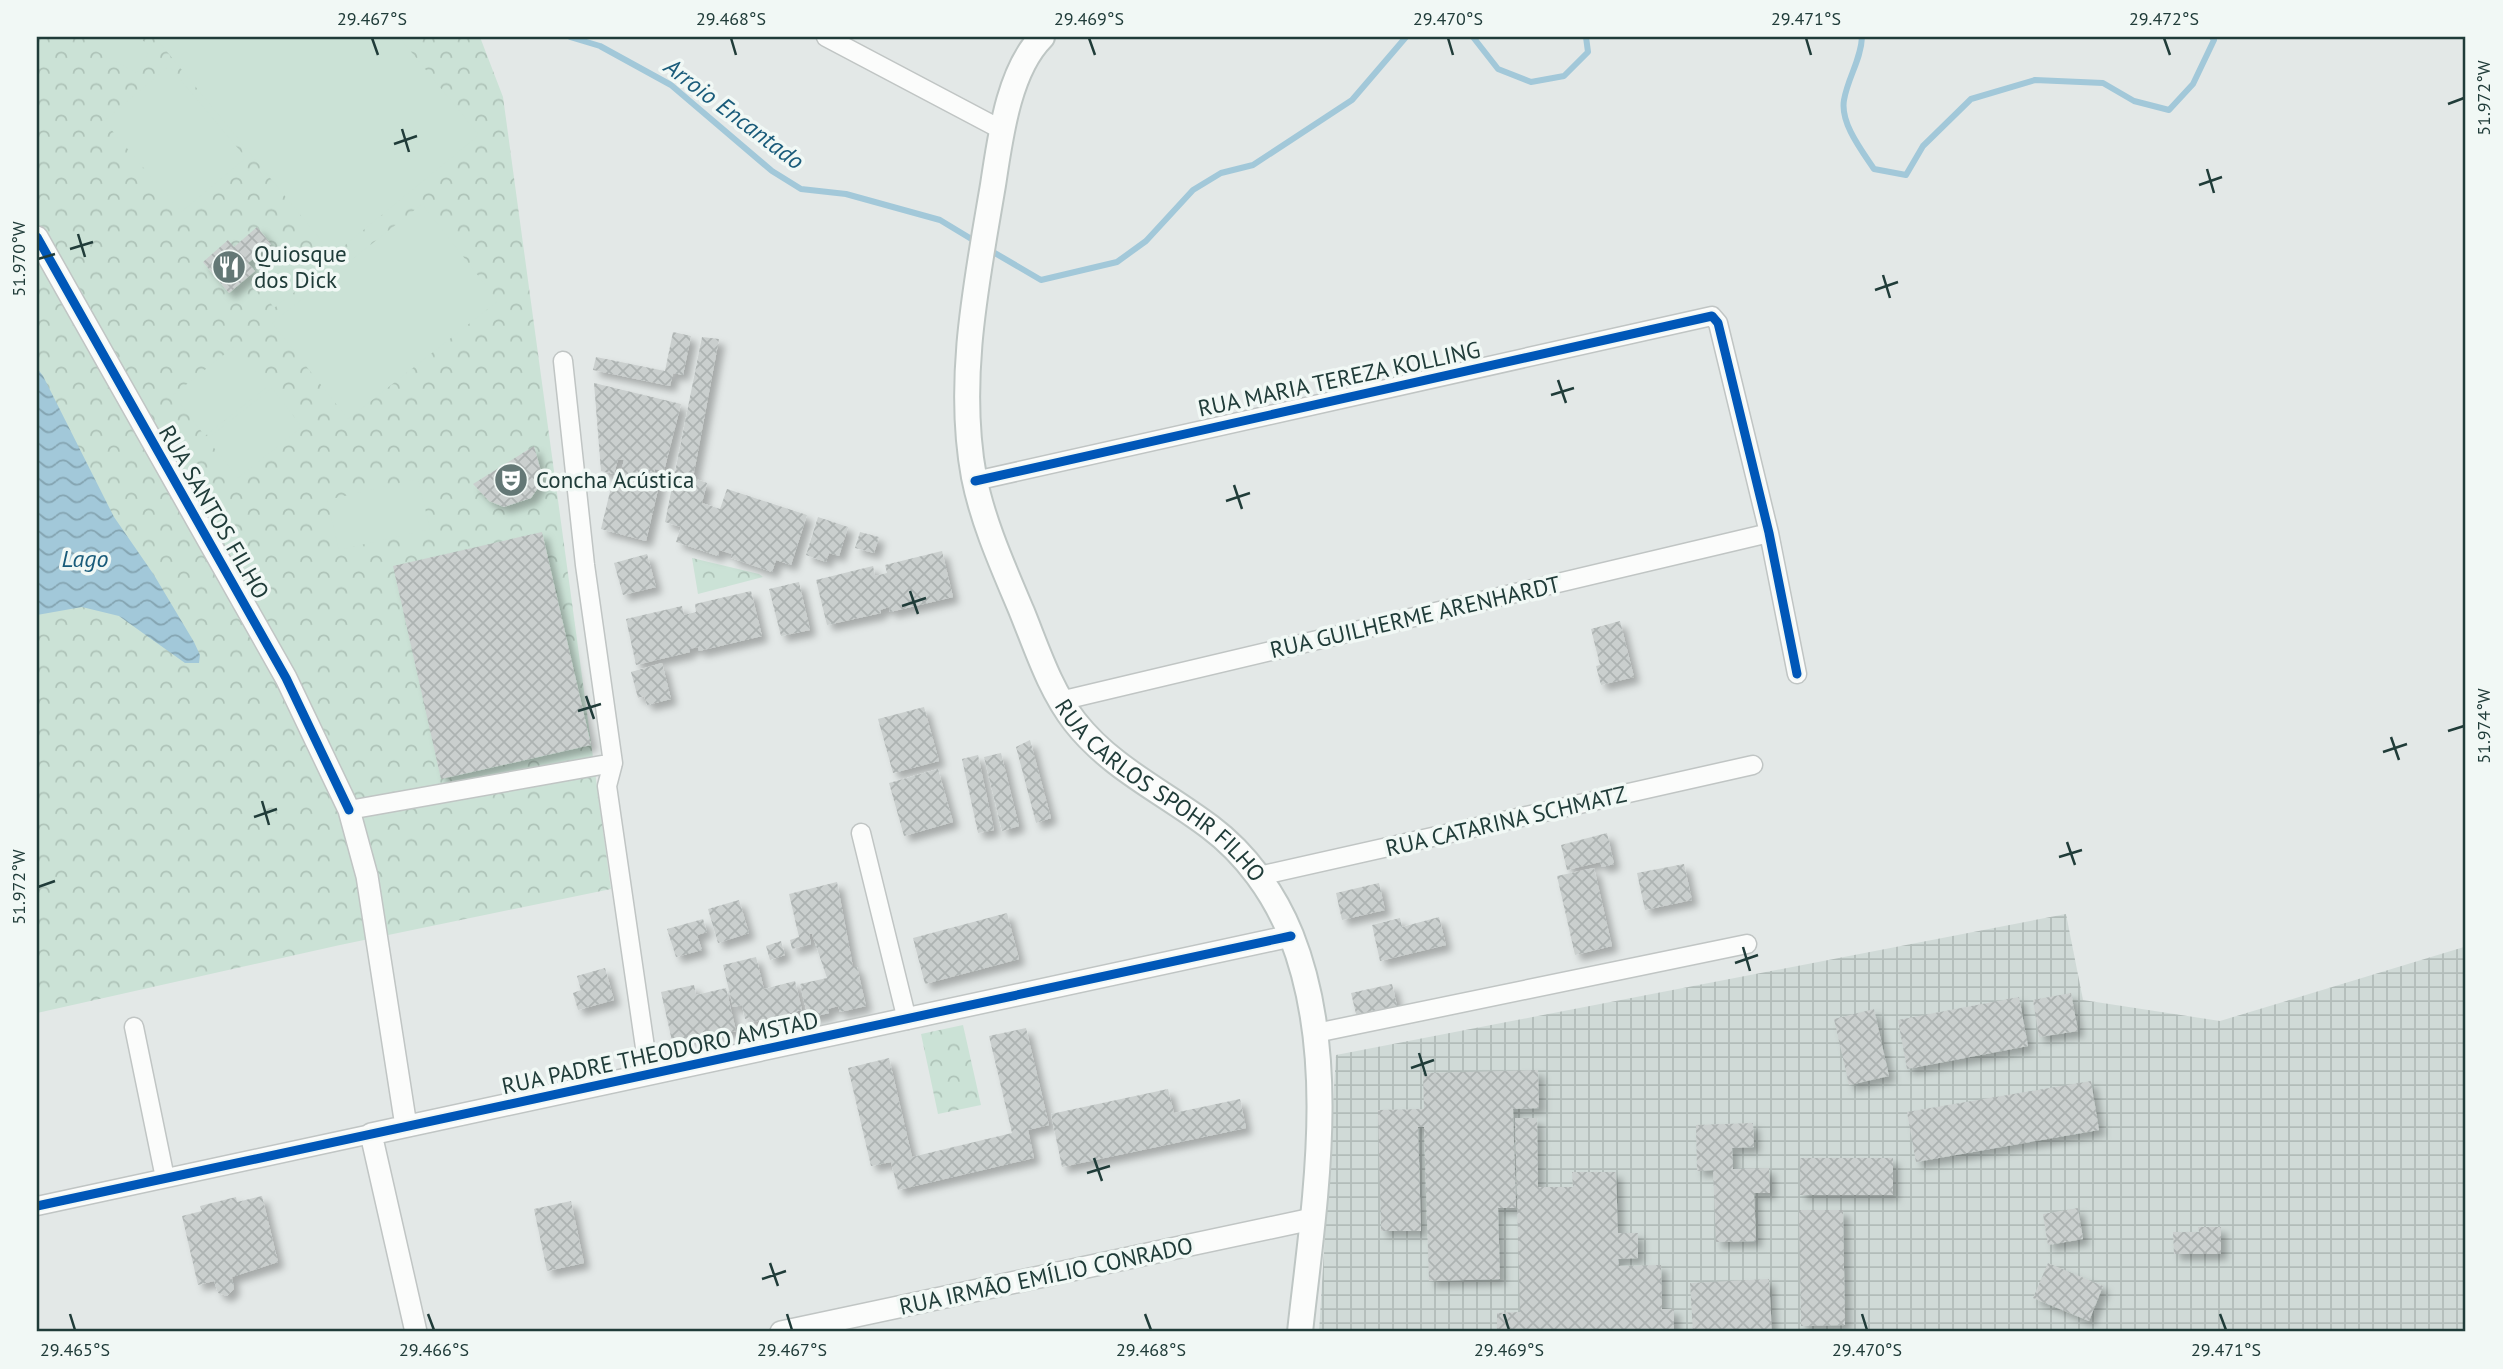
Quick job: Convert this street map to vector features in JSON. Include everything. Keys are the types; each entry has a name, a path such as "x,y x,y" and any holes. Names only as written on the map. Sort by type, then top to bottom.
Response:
{"main road":[{"name":"RUA CARLOS SPOHR FILHO","path":"1042,37 1023,66 1002,130 983,245 968,351 969,444 975,481 1018,603 1060,701 1095,746 1128,772 1212,828 1259,876 1291,936 1316,1033 1320,1087 1312,1219 1300,1332"}],"street":[{"path":"826,37 1002,130"},
{"name":"RUA SANTOS FILHO","path":"37,237 286,678 349,810 367,876 406,1126"},
{"name":"RUA MARIA TEREZA KOLLING","path":"975,481 1712,316 1718,323 1769,533"},
{"path":"563,360 584,565 613,764 607,786 649,1075"},
{"path":"1769,533 1797,674"},
{"name":"RUA GUILHERME ARENHARDT","path":"1060,701 1769,533"},
{"path":"349,810 613,764"},
{"name":"RUA CATARINA SCHMATZ","path":"1259,876 1753,765"},
{"path":"861,833 907,1020"},
{"name":"RUA PADRE THEODORO AMSTAD","path":"37,1206 1291,936"},
{"path":"1316,1033 1747,944"},
{"path":"134,1027 165,1178"},
{"path":"371,1134 416,1332"},
{"name":"RUA IRMÃO EMÍLIO CONRADO","path":"781,1332 1312,1219"}],"shaded area":[{"path":"2066,914 2083,1000 2220,1021 2464,947 2466,1332 1319,1332 1336,1055"}],"green space":[{"path":"37,37 480,37 503,97 611,889 340,945 37,1013"},
{"path":"103,37 136,37 152,46 137,73 96,51"},
{"path":"155,37 399,37 479,135 333,255"},
{"path":"169,66 246,158 181,212 104,121"},
{"path":"422,204 498,301 348,419 272,323"},
{"path":"294,249 315,276 274,308 255,281"},
{"path":"235,346 267,387 205,436 173,395"},
{"path":"272,388 302,427 238,478 207,439"},
{"path":"418,479 430,529 339,550 327,500"},
{"path":"692,558 759,574 763,577 698,594"},
{"path":"963,1025 981,1105 938,1114 921,1034"}],"water":[{"name":"Lago","path":"37,368 114,517 154,575 194,642 200,655 199,663 185,663 119,616 82,607 37,615"}],"building":[{"name":"Quiosque dos Dick","path":"257,227 271,244 248,263 255,271 229,293 203,262 228,240 234,247"},
{"path":"673,332 691,336 683,375 673,373 670,386 593,370 596,357 665,371"},
{"path":"702,337 719,339 693,478 707,483 702,503 720,509 727,489 807,515 791,565 776,560 772,572 731,558 732,554 719,550 718,556 676,542 681,527 665,522"},
{"path":"594,383 681,404 664,471 655,469 652,479 660,481 646,541 601,529 614,475 620,476 624,460 618,459 614,474 601,471"},
{"name":"Concha Acústica","path":"534,446 542,475 540,485 531,498 504,507 489,501 473,484"},
{"path":"818,517 848,527 839,556 829,553 826,562 806,555"},
{"path":"542,532 591,745 441,779 393,566"},
{"path":"860,532 879,537 874,553 855,548"},
{"path":"942,551 953,597 890,612 889,607 880,610 881,613 827,625 816,580 873,566 875,576 887,573 885,565"},
{"path":"647,554 656,587 623,595 614,563"},
{"path":"799,582 810,630 781,636 769,589"},
{"path":"751,591 762,636 699,651 698,647 689,649 690,652 636,665 626,619 682,606 684,615 696,612 695,604"},
{"path":"1620,621 1634,677 1601,685 1596,666 1600,665 1591,629"},
{"path":"662,663 671,699 647,705 644,696 638,698 631,672"},
{"path":"924,707 939,761 893,773 878,719"},
{"path":"1030,740 1051,818 1036,823 1016,747"},
{"path":"1001,753 1019,826 1002,831 984,757"},
{"path":"978,755 994,830 978,833 962,759"},
{"path":"938,769 953,822 904,836 889,783"},
{"path":"1607,833 1614,864 1602,867 1600,862 1567,870 1561,845"},
{"path":"1684,864 1692,900 1645,910 1637,873"},
{"path":"1594,868 1612,946 1575,955 1557,876"},
{"path":"837,882 853,967 857,967 866,1006 840,1012 838,1006 828,1009 829,1013 808,1018 800,984 827,978 812,934 809,934 811,944 792,949 790,940 799,937 789,894"},
{"path":"1379,883 1385,910 1342,920 1336,893"},
{"path":"739,900 749,933 718,943 708,909"},
{"path":"1007,913 1019,959 925,984 913,938"},
{"path":"1439,917 1446,945 1380,961 1372,925 1400,918 1402,927"},
{"path":"703,919 707,932 697,935 702,950 676,957 667,929"},
{"path":"781,941 785,955 770,960 766,946"},
{"path":"756,957 764,989 795,981 802,1010 750,1023 749,1018 745,1019 742,1005 733,1007 723,965"},
{"path":"605,968 614,1000 578,1010 573,993 581,990 577,976"},
{"path":"1392,984 1398,1010 1357,1018 1351,993"},
{"path":"694,985 696,995 726,988 736,1031 672,1041 661,992"},
{"path":"2071,993 2078,1031 2039,1037 2033,1000"},
{"path":"2019,997 2028,1046 1907,1069 1898,1020"},
{"path":"1874,1009 1889,1076 1849,1085 1834,1019"},
{"path":"1026,1028 1049,1125 1028,1130 1034,1158 898,1190 891,1162 871,1166 848,1068 889,1058 912,1157 1012,1133 989,1036"},
{"path":"1538,1070 1539,1108 1513,1109 1516,1208 1498,1208 1500,1279 1429,1281 1424,1127 1418,1127 1421,1231 1381,1231 1378,1110 1424,1109 1423,1073"},
{"path":"2091,1081 2099,1130 1916,1162 1907,1112"},
{"path":"1168,1089 1174,1113 1240,1099 1246,1128 1062,1167 1051,1114"},
{"path":"1515,1118 1537,1118 1538,1187 1573,1187 1572,1172 1616,1172 1618,1233 1638,1233 1638,1258 1618,1259 1619,1266 1661,1265 1662,1309 1674,1309 1674,1332 1497,1332 1497,1313 1520,1312"},
{"path":"1753,1123 1754,1147 1732,1148 1733,1169 1769,1168 1770,1193 1754,1193 1756,1241 1716,1242 1713,1170 1697,1171 1696,1125"},
{"path":"1800,1158 1893,1158 1893,1195 1800,1195"},
{"path":"262,1196 278,1262 232,1277 234,1289 227,1296 218,1293 214,1281 198,1285 182,1216 202,1211 200,1206 236,1197 237,1202"},
{"path":"571,1201 584,1263 547,1271 534,1209"},
{"path":"2078,1208 2083,1239 2048,1245 2043,1214"},
{"path":"1799,1210 1843,1210 1845,1325 1801,1326"},
{"path":"2198,1227 2221,1227 2221,1254 2174,1254 2173,1232 2199,1232"},
{"path":"2048,1263 2103,1286 2089,1321 2033,1298"},
{"path":"1769,1279 1772,1332 1693,1332 1690,1283"}],"waterway":[{"name":"Arroio Encantado","path":"570,37 600,46 671,85 772,171 801,189 846,194 940,220 978,243"},
{"name":"Arroio Encantado","path":"988,249 1041,280 1117,262 1146,241 1193,190 1221,173 1253,165 1352,100 1406,37"},
{"name":"Arroio Encantado","path":"1473,37 1498,69 1531,82 1564,76 1588,52 1586,37"},
{"name":"Arroio Encantado","path":"1862,37 1844,100 1845,118 1874,169 1906,175 1923,146 1971,99 2035,80 2103,83 2134,101 2169,110 2193,84 2214,40 2212,37"}],"cycle path":[{"path":"37,237 286,678 349,810"},
{"path":"975,481 1712,316 1718,323 1769,533 1797,674"},
{"path":"37,1206 1291,936"}],"place":[{"name":"Quiosque dos Dick","path":"229,267"},
{"name":"Concha Acústica","path":"511,480"}]}
